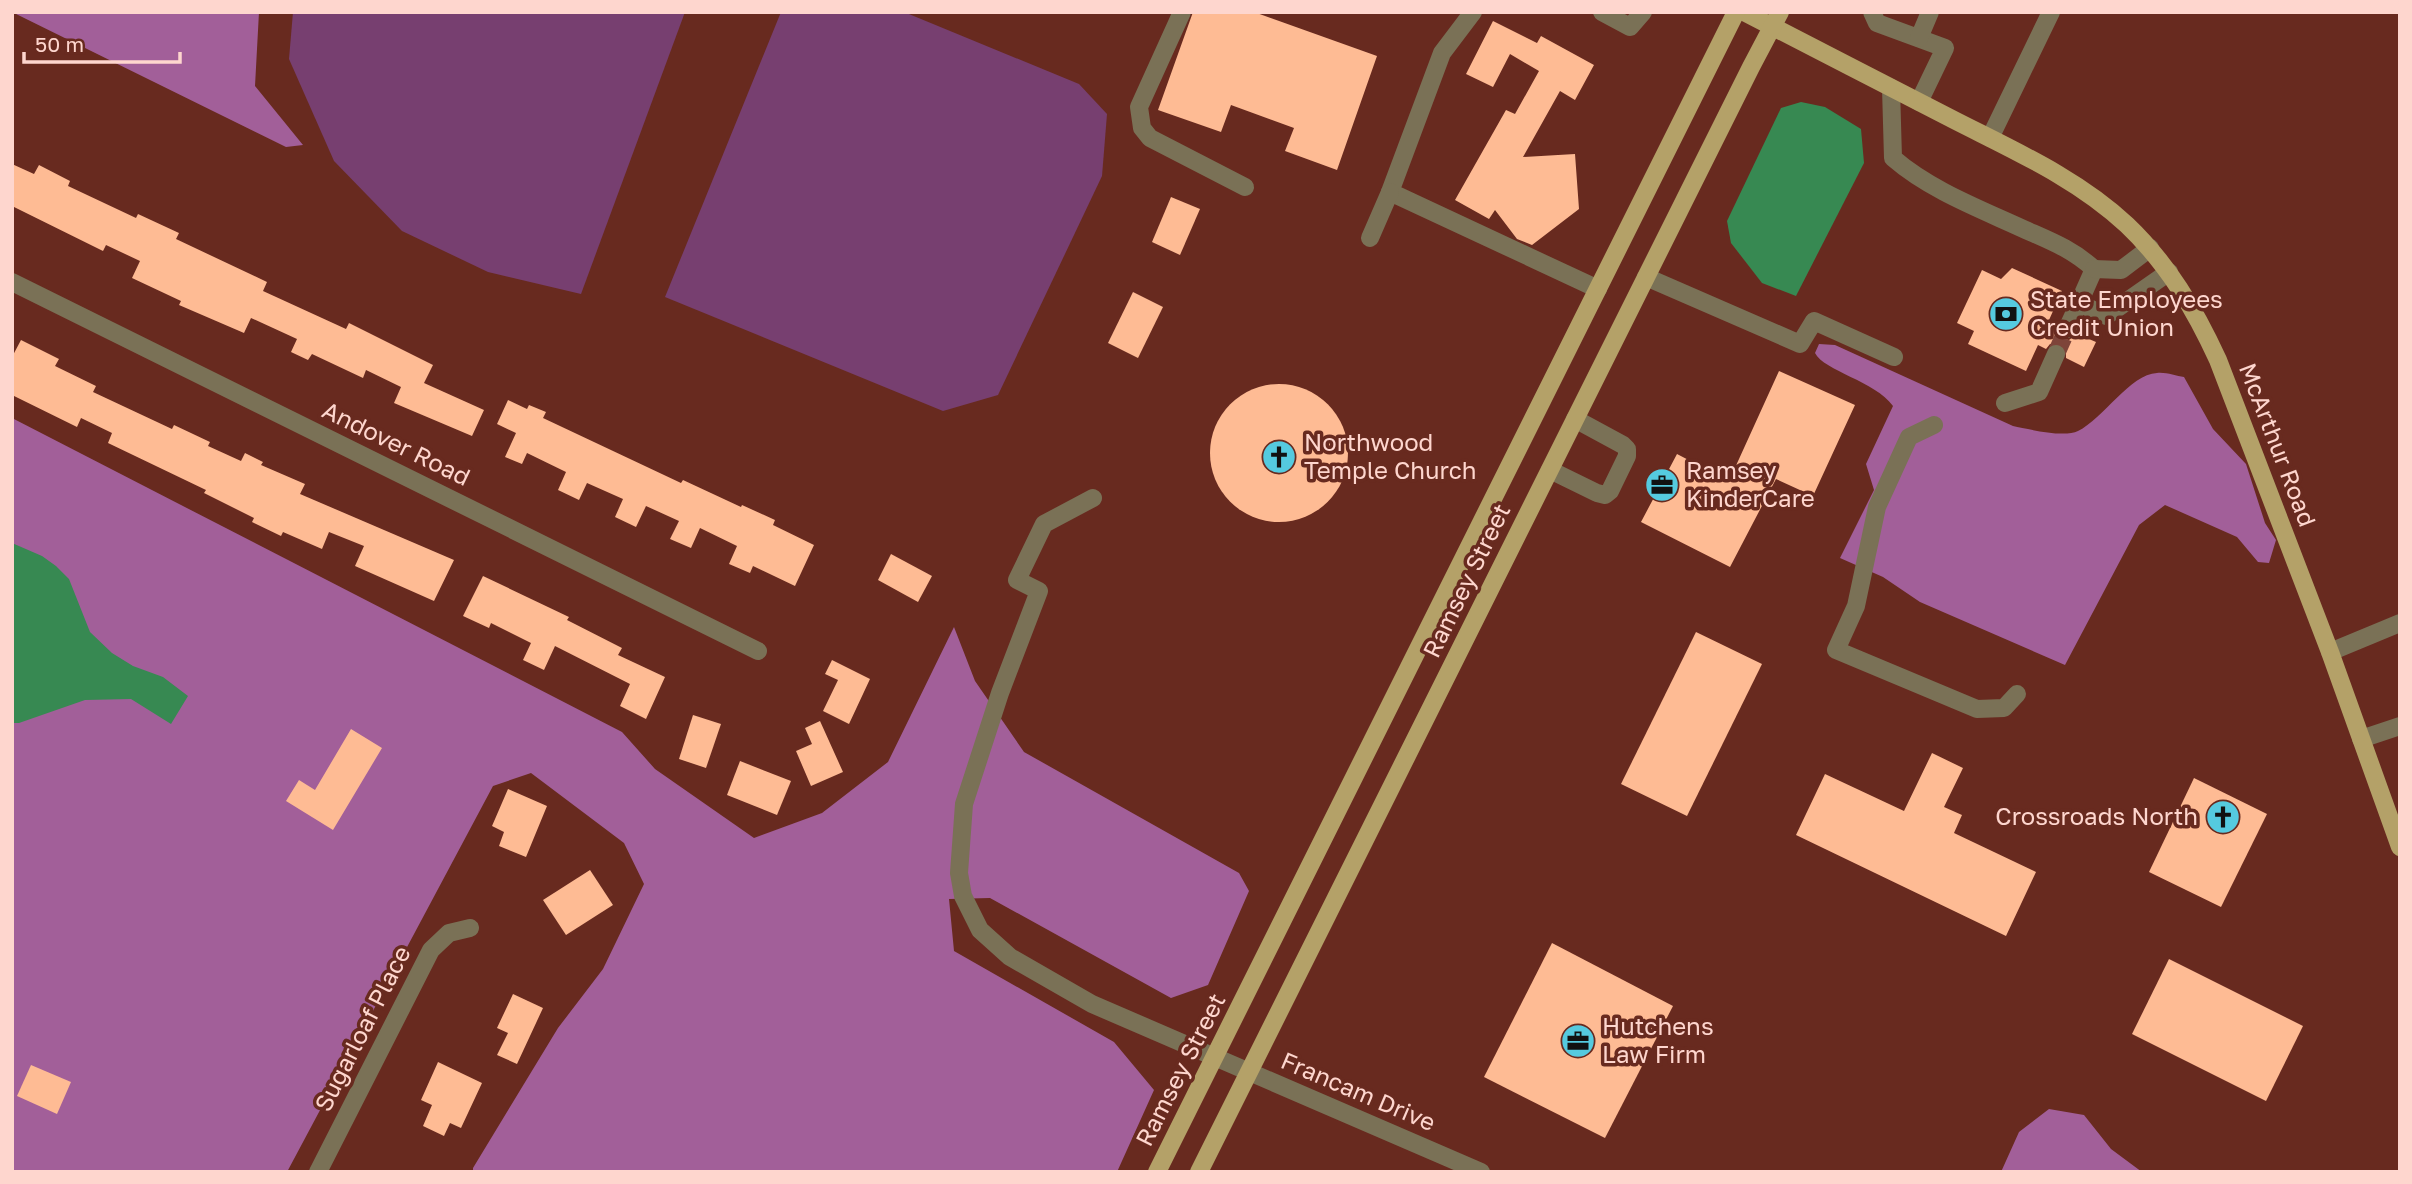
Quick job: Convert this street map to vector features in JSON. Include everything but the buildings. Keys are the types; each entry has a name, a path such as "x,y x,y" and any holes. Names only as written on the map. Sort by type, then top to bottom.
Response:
{"main road":[{"name":"Ramsey Street","path":"1157,1172 1736,12"},
{"name":"McArthur Road","path":"1744,12 1776,20 1891,88 2077,186 2111,211 2150,248 2169,272 2204,329 2218,360 2330,652 2400,847"},
{"name":"Ramsey Street","path":"1199,1172 1776,20"}],"street":[{"path":"1182,12 1139,107 1142,128 1150,138 1245,187"},
{"path":"1370,238 1442,53 1473,12"},
{"path":"1602,12 1630,27 1643,12"},
{"path":"1872,12 1877,23 1945,48 1919,102"},
{"path":"1919,38 1930,12"},
{"path":"1990,138 2050,12"},
{"path":"1891,88 1893,158 1905,168 1952,196 2076,253 2094,269 2121,270 2150,248"},
{"path":"1390,192 1598,289"},
{"path":"2067,329 2094,269"},
{"path":"2079,303 2106,316 2169,272"},
{"path":"1646,278 1800,344 1814,321 1894,357"},
{"name":"Andover Road","path":"12,282 758,651"},
{"path":"2005,403 2039,392 2056,354"},
{"path":"1550,470 1597,493 1605,495 1610,491 1627,456 1627,449 1575,419"},
{"path":"1934,425 1909,437 1877,507 1856,606 1836,650 1977,709 2004,708 2017,694"},
{"name":"Francam Drive","path":"1093,498 1044,524 1017,580 1039,592 1000,693 964,804 959,848 963,896 980,930 1002,950 1034,972 1093,1004 1481,1172"},
{"path":"2330,652 2400,623"},
{"path":"2361,738 2400,726"},
{"name":"Sugarloaf Place","path":"318,1172 431,950 449,933 470,928"}],"shaded area":[{"path":"12,12 259,12 255,86 303,145 286,147"},
{"path":"293,12 685,12 581,294 488,272 402,231 334,161 289,59"},
{"path":"781,12 904,12 1079,84 1107,114 1102,176 998,395 943,411 665,297"},
{"path":"1801,102 1825,107 1861,129 1864,163 1796,296 1762,283 1731,243 1727,221 1781,108"},
{"path":"1819,344 1835,345 2013,426 2055,433 2078,431 2147,375 2160,373 2184,377 2213,429 2246,464 2265,523 2276,540 2269,563 2258,562 2237,537 2165,505 2139,525 2065,665 1920,602 1883,577 1840,558 1874,490 1866,464 1893,406 1885,397 1820,359 1815,353"},
{"path":"12,418 622,732 655,769 754,838 822,813 888,762 954,627 975,681 1024,752 1239,873 1249,891 1208,985 1171,998 990,898 949,899 954,951 1114,1042 1154,1090 1117,1172 473,1172 558,1028 603,969 644,884 624,843 531,773 493,786 287,1172 12,1172"},
{"path":"12,543 42,556 69,579 90,632 112,653 133,666 163,677 188,696 171,724 131,699 85,700 19,723 12,723"},
{"path":"2049,1109 2084,1115 2111,1149 2142,1172 2001,1172 2019,1132"}],"tunnel":[{"path":"2056,354 2067,329"}],"place":[{"name":"State Employees Credit Union","path":"2006,314"},
{"name":"Northwood Temple Church","path":"1279,457"},
{"name":"Ramsey KinderCare","path":"1662,485"},
{"name":"Crossroads North","path":"2223,817"},
{"name":"Hutchens Law Firm","path":"1578,1041"}]}
